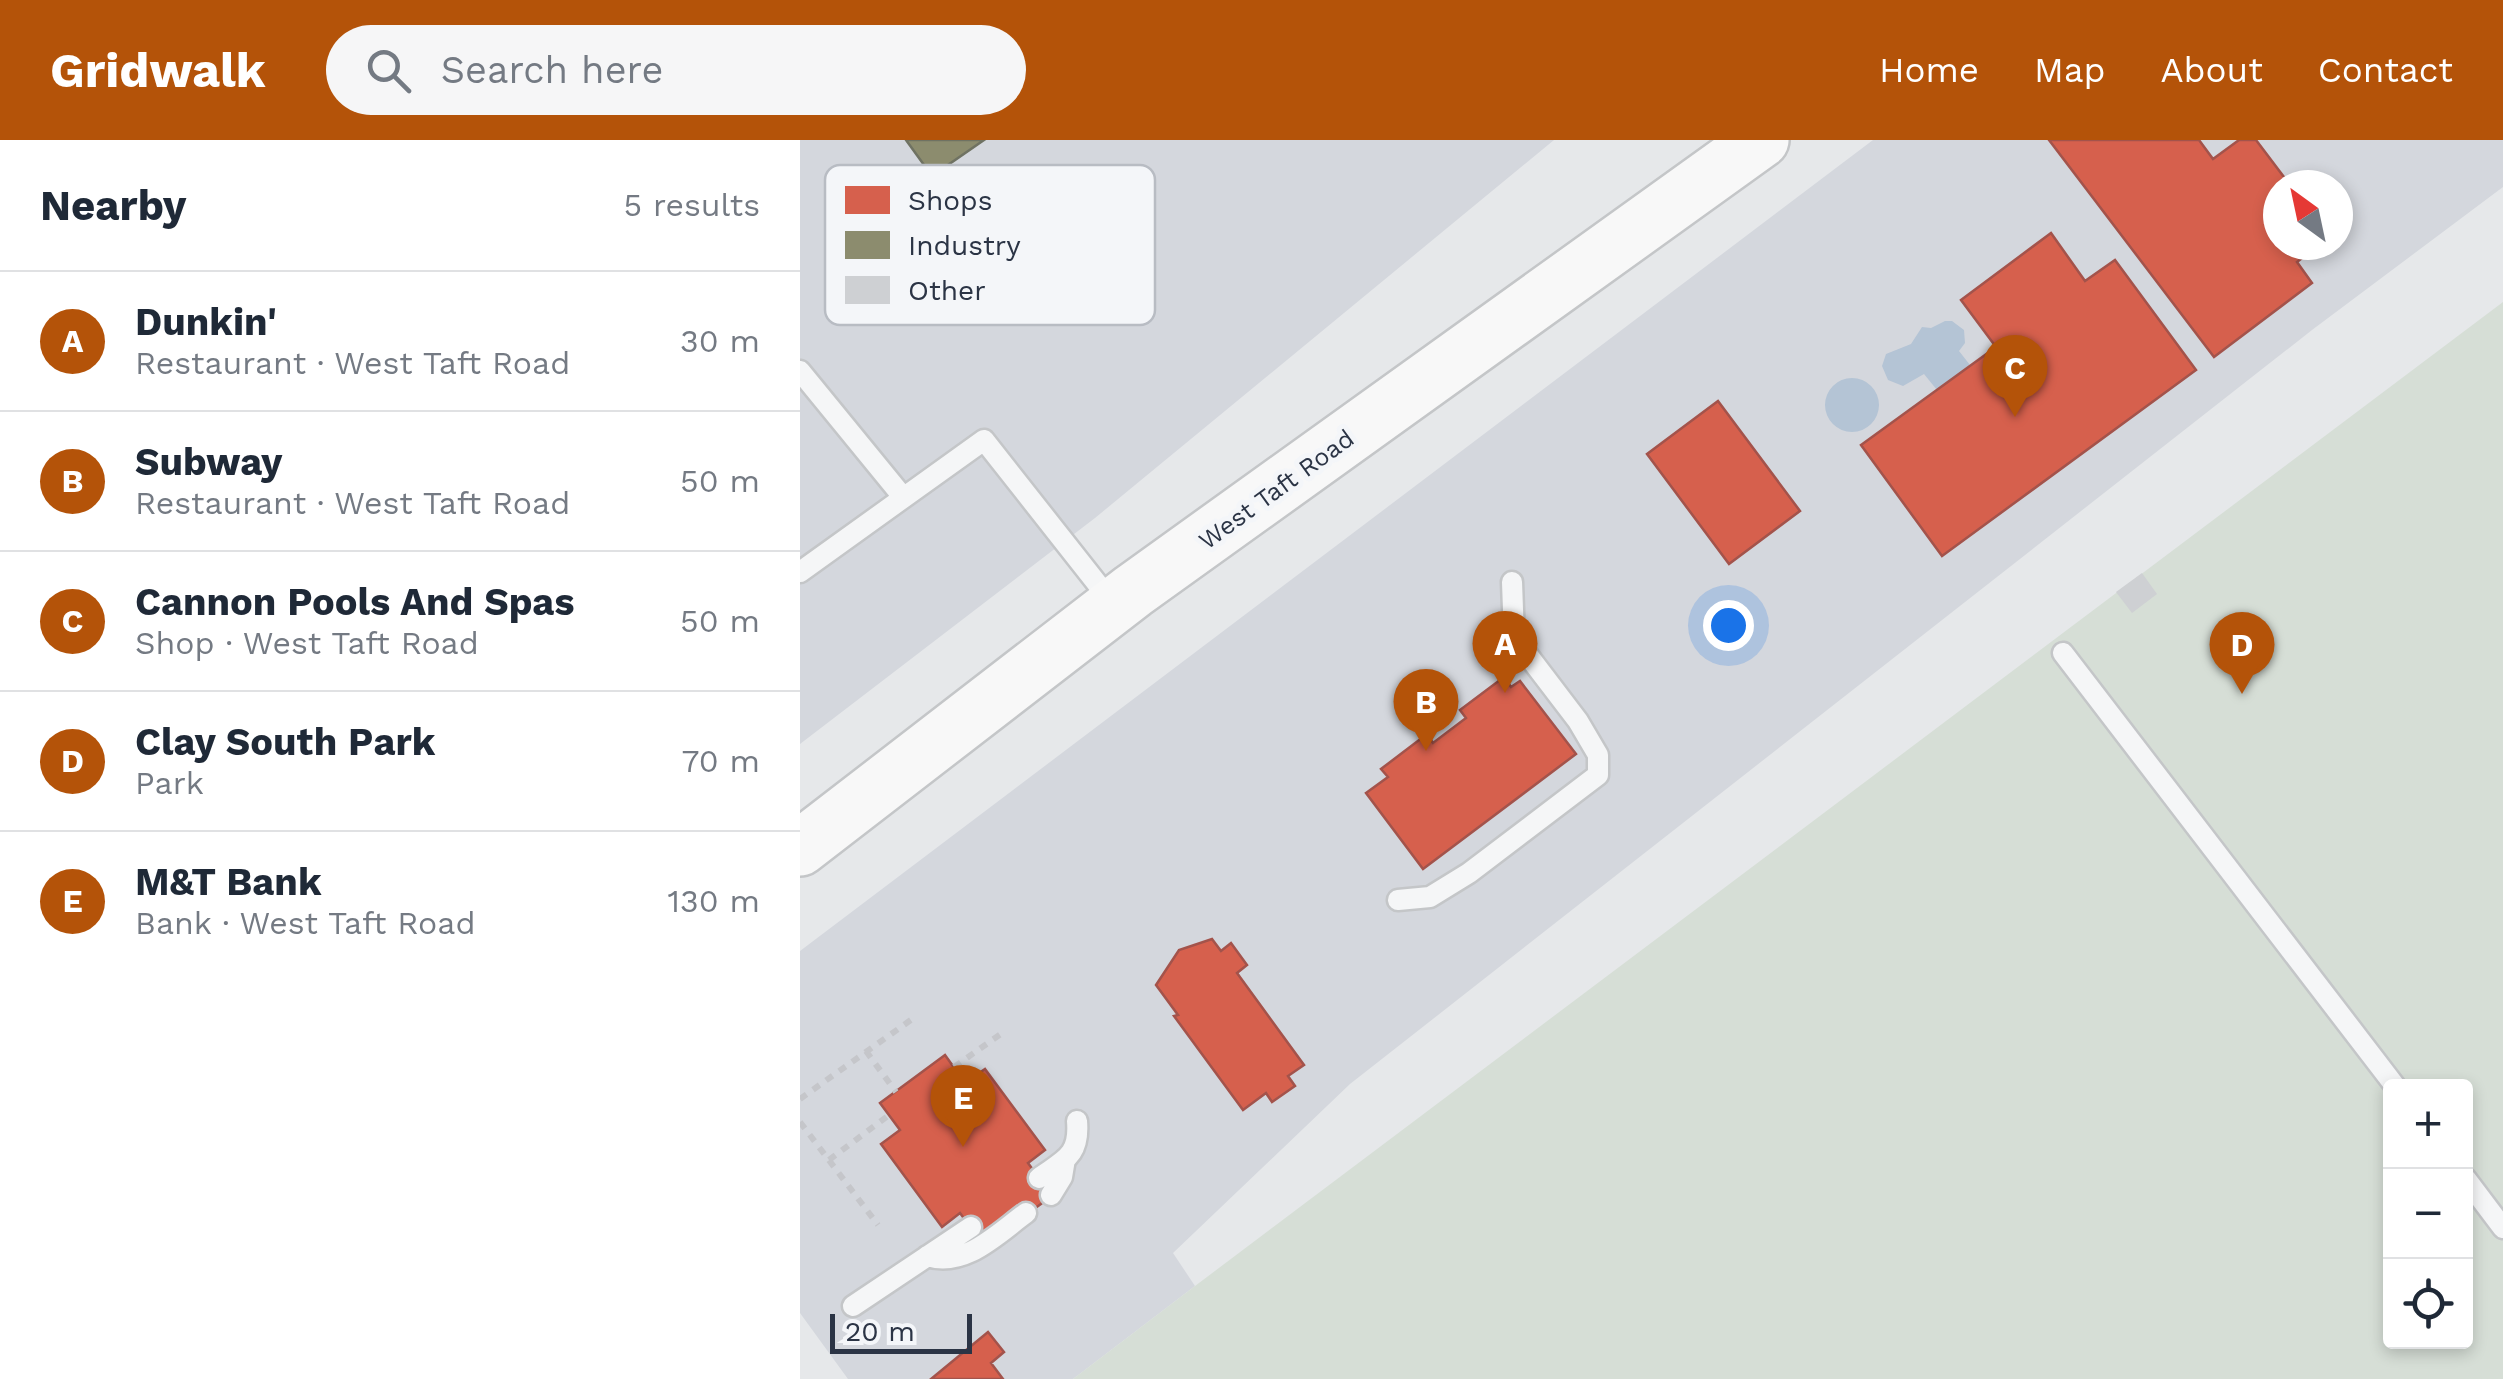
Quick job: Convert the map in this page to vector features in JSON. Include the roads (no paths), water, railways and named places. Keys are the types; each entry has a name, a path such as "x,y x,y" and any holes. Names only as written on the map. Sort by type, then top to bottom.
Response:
{"main road":[{"name":"West Taft Road","path":"800,848 1114,605 1761,140"}],"lane":[{"path":"800,370 903,498"},
{"path":"800,572 984,440 1114,605"},
{"path":"1398,900 1430,897 1469,873 1598,775 1598,755 1578,722 1514,637 1512,582"},
{"path":"2062,653 2390,1079"},
{"path":"1045,1186 1074,1151 1077,1121"},
{"path":"2473,1188 2503,1228"},
{"path":"927,1256 954,1259 976,1249 1026,1213"},
{"path":"854,1306 971,1227"}],"water":[{"path":"1945,321 1964,330 1965,343 1959,351 1970,365 1937,390 1924,374 1903,386 1888,380 1882,366 1886,354 1911,344 1922,327 1931,328"},
{"path":"1852,378 1871,386 1879,405 1871,424 1852,432 1833,424 1825,405 1833,386"}],"place":[{"name":"Cannon Pools And Spas","path":"2015,417"},
{"name":"Dunkin'","path":"1505,693"},
{"name":"Clay South Park","path":"2242,694"},
{"name":"Subway","path":"1426,751"},
{"name":"M&T Bank","path":"963,1147"}]}
